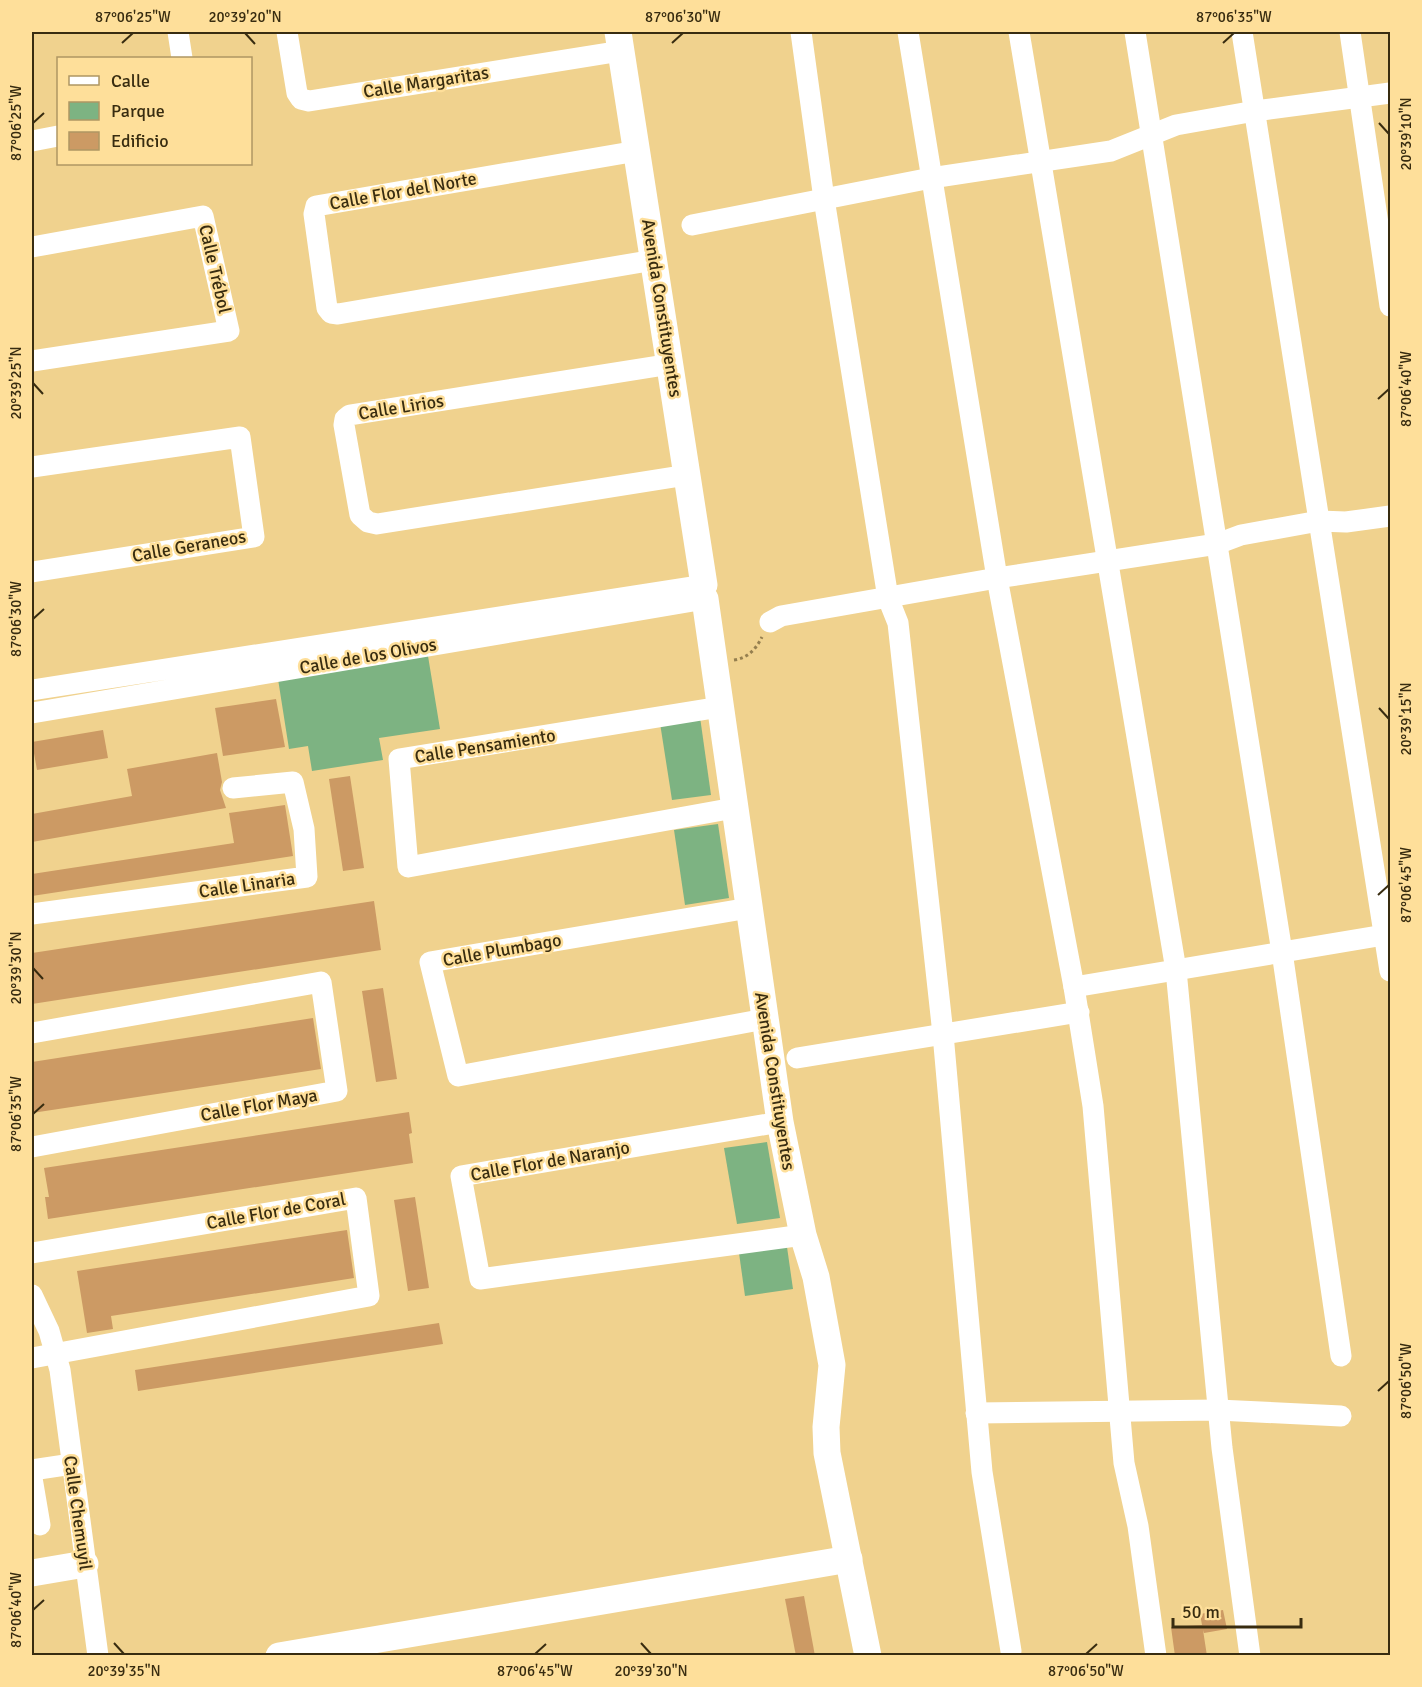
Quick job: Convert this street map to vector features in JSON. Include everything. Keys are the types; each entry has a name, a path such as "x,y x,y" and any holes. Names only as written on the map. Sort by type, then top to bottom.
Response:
{"main road":[{"name":"Avenida Constituyentes","path":"619,41 671,363 780,1122 803,1235 816,1277 832,1365 825,1427 827,1453 868,1656"},
{"path":"279,1656 849,1559"},
{"path":"32,1573 86,1564"}],"street":[{"path":"178,32 182,57"},
{"name":"Calle Margaritas","path":"287,32 297,93 301,99 309,101 619,41"},
{"path":"801,32 888,598 898,623 943,1034 981,1472 1011,1651"},
{"path":"908,32 997,578 1079,1012 1093,1106 1118,1413 1124,1463 1138,1526 1156,1656"},
{"path":"1019,32 1176,970 1218,1410 1250,1656"},
{"path":"1135,32 1282,952 1341,1356"},
{"path":"1242,32 1319,521 1388,934 1390,971"},
{"path":"1350,32 1390,306"},
{"path":"692,225 932,178 1111,151 1151,133 1176,125 1255,111 1390,93"},
{"path":"32,141 57,136"},
{"name":"Calle Flor del Norte","path":"637,151 316,207 314,214 327,308 331,313 338,314 654,260"},
{"name":"Calle Trébol","path":"32,247 203,216 229,331 32,361"},
{"name":"Calle Lirios","path":"671,363 350,415 344,425 360,515 368,522 377,524 687,475"},
{"name":"Calle Geraneos","path":"32,467 240,437 254,537 32,572"},
{"path":"770,622 781,616 997,578 1217,543 1240,535 1319,521 1346,522 1390,516"},
{"name":"Calle de los Olivos","path":"32,690 705,592"},
{"name":"Calle de los Olivos","path":"32,712 705,592"},
{"name":"Calle Pensamiento","path":"720,707 399,759 408,867 734,808"},
{"name":"Calle Linaria","path":"32,914 307,877 304,830 294,782 233,788"},
{"name":"Calle Plumbago","path":"749,908 430,962 458,1076 765,1019"},
{"path":"1074,987 1388,934"},
{"name":"Calle Flor Maya","path":"32,1033 321,982 337,1091 32,1147"},
{"path":"797,1058 1079,1012"},
{"name":"Calle Flor de Naranjo","path":"780,1122 461,1176 480,1279 803,1235"},
{"name":"Calle Flor de Coral","path":"32,1253 356,1198 369,1296 58,1362"},
{"name":"Calle Chemuyil","path":"32,1296 49,1331 58,1362 98,1656"},
{"path":"32,1358 58,1362"},
{"path":"976,1413 1218,1410 1341,1416"},
{"path":"32,1470 72,1464"},
{"path":"32,1478 40,1525"}],"path":[{"path":"715,664 743,659 757,647 770,622"}],"green space":[{"path":"428,656 440,729 379,738 383,760 312,771 308,746 289,749 278,679"},
{"path":"700,717 711,795 672,800 660,723"},
{"path":"718,824 729,898 685,905 674,830"},
{"path":"767,1142 780,1218 737,1224 724,1148"},
{"path":"787,1247 793,1289 745,1296 739,1253"}],"building":[{"path":"276,699 285,747 223,756 215,708"},
{"path":"103,730 108,758 37,770 32,742"},
{"path":"217,753 222,782 220,790 226,808 32,842 32,814 132,796 127,769"},
{"path":"350,776 364,868 343,871 329,779"},
{"path":"285,805 293,856 32,896 32,874 234,843 229,813"},
{"path":"374,901 381,950 32,1004 32,953"},
{"path":"383,988 397,1079 376,1082 362,991"},
{"path":"313,1018 321,1069 32,1113 32,1062"},
{"path":"409,1112 413,1163 48,1219 45,1197 49,1197 44,1168"},
{"path":"415,1197 429,1288 408,1291 394,1200"},
{"path":"347,1230 354,1278 111,1316 113,1329 87,1333 77,1271"},
{"path":"439,1323 443,1344 138,1391 135,1370"},
{"path":"804,1596 815,1656 796,1656 785,1599"},
{"path":"1223,1610 1227,1629 1204,1633 1203,1630 1207,1656 1175,1656 1171,1627 1202,1625 1200,1614"}]}
